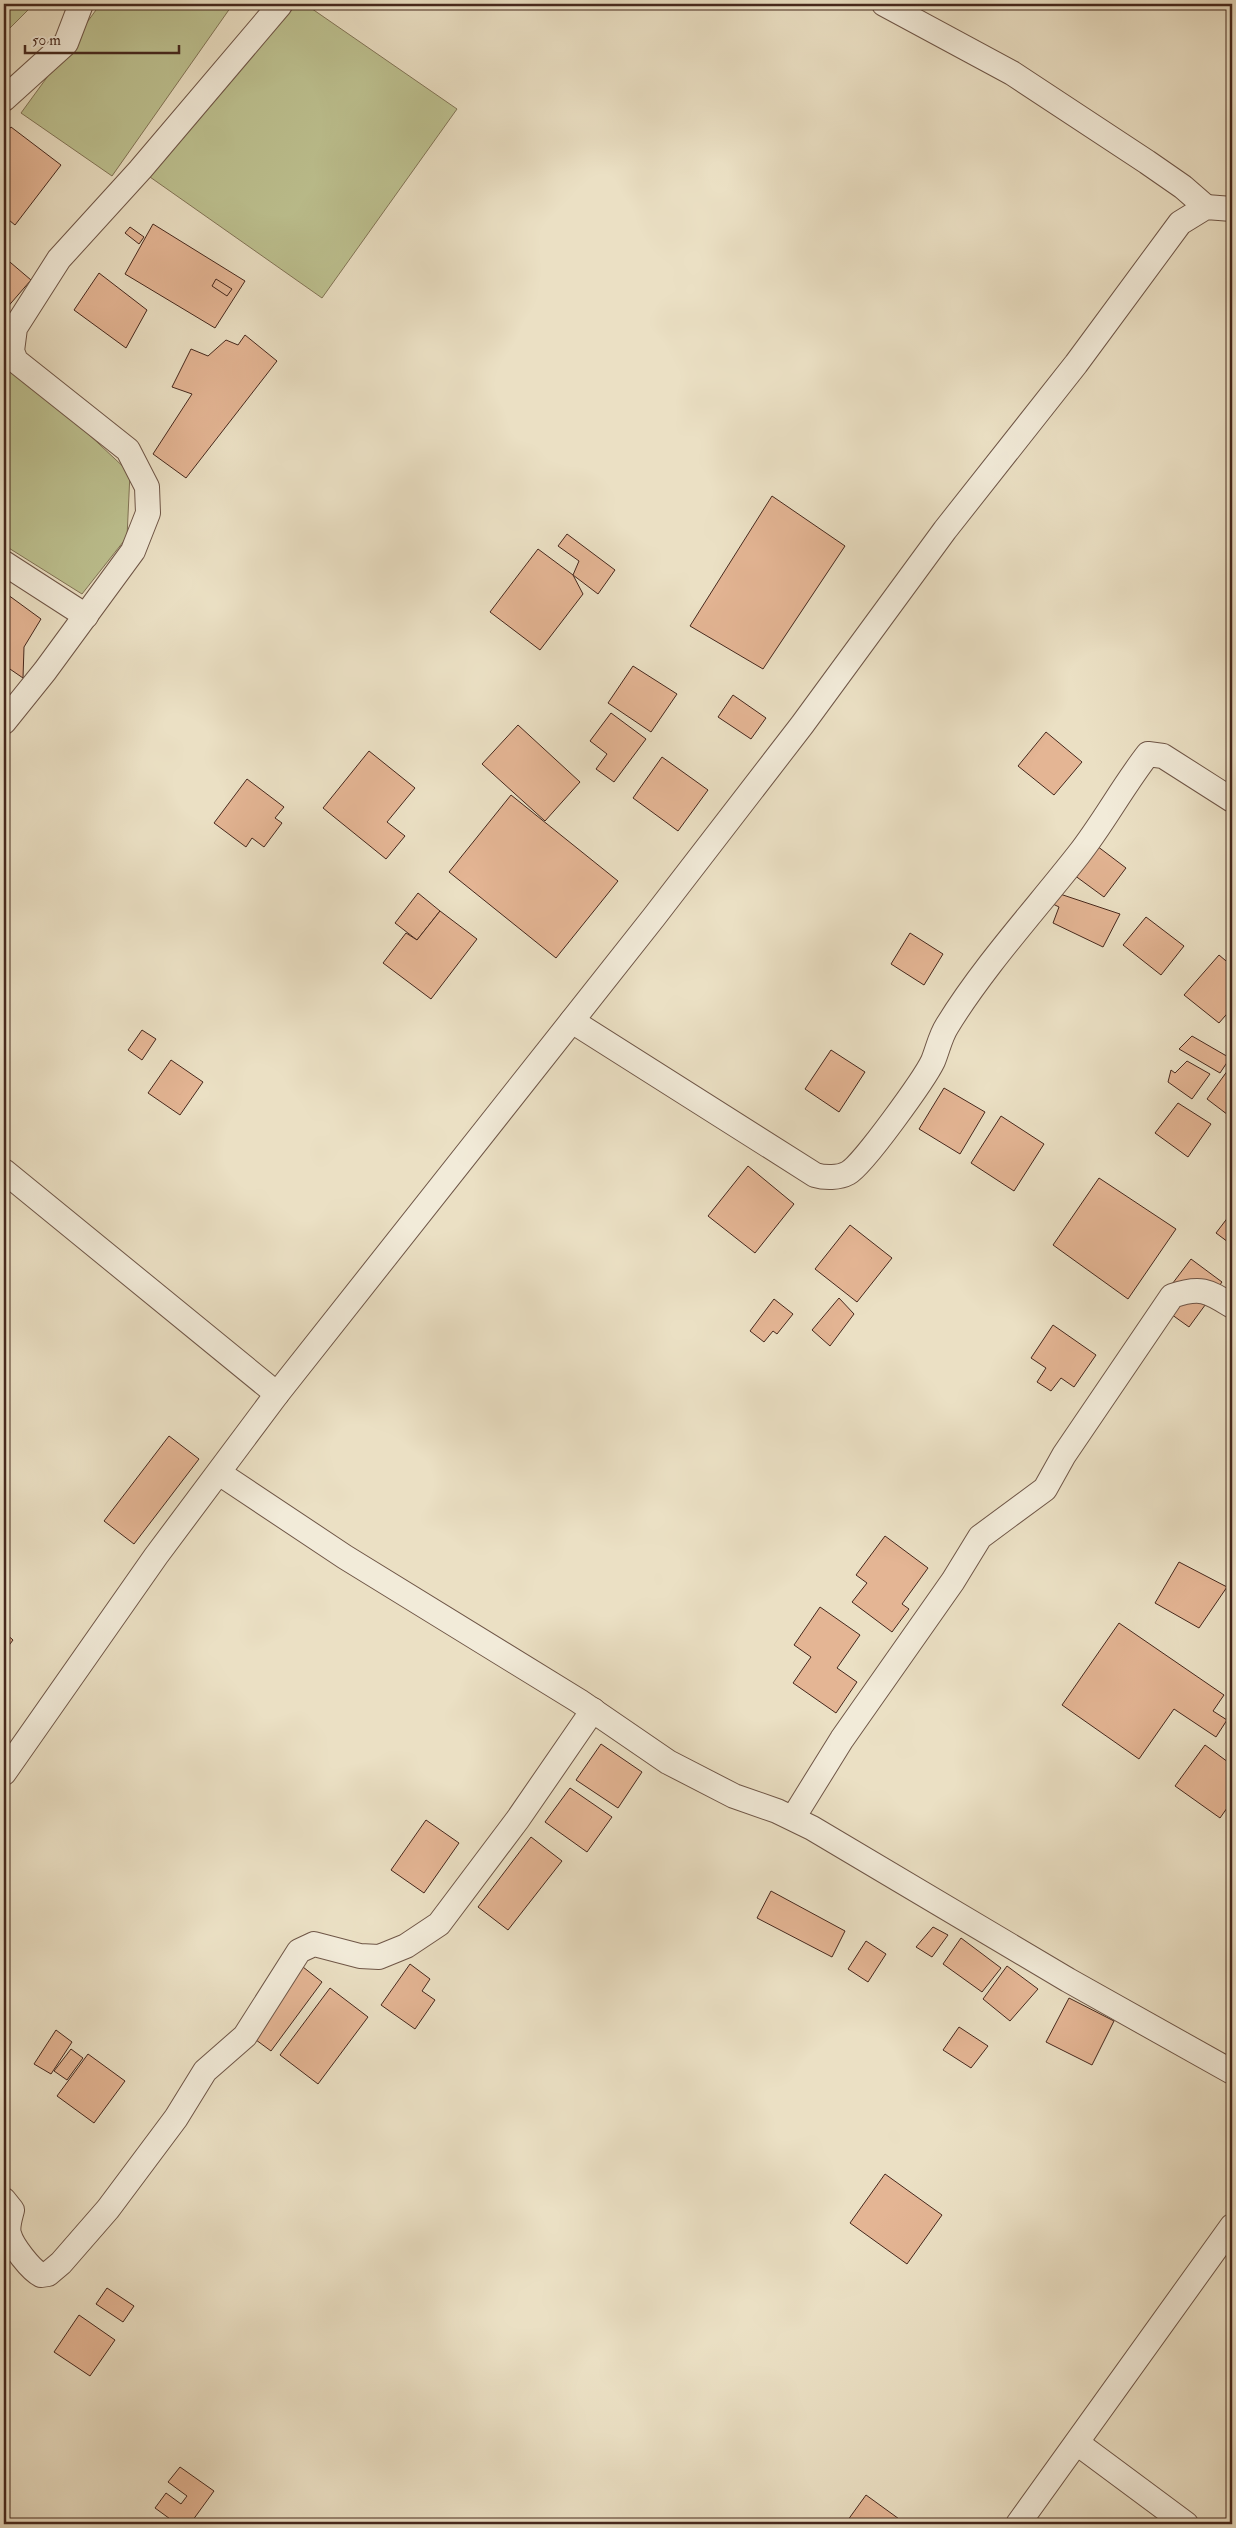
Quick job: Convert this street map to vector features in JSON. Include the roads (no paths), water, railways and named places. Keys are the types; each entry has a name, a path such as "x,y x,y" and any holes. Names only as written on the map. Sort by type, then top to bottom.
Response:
{"street":[{"path":"4,99 66,43 81,4"},
{"path":"884,4 1012,73 1147,162 1183,187 1206,207"},
{"path":"4,722 86,616 133,551 148,512 147,487 128,450 16,361 12,351 15,328 59,259 140,170 280,5"},
{"path":"4,1774 156,1556 277,1394 572,1021 796,732 945,530 1076,364 1180,223 1206,207 1232,209"},
{"path":"4,563 86,616"},
{"path":"572,1021 815,1175 823,1177 848,1173 866,1156 915,1089 933,1060 938,1042 947,1026 968,995 1081,852 1148,754 1163,756 1232,800"},
{"path":"4,1170 277,1394"},
{"path":"793,1818 842,1739 953,1581 980,1537 1045,1489 1064,1455 1172,1296 1189,1290 1207,1290 1232,1306"},
{"path":"219,1473 345,1558 593,1710 668,1762 734,1796 777,1811 812,1828 1068,1980 1232,2072"},
{"path":"4,2200 12,2210 9,2225 12,2239 34,2272 41,2275 48,2274 78,2246 108,2209 176,2118 205,2071 245,2036 299,1951 314,1944 360,1956 379,1957 406,1946 439,1924 518,1819 593,1710"},
{"path":"1018,2524 1232,2226"},
{"path":"1077,2443 1186,2524"}]}
